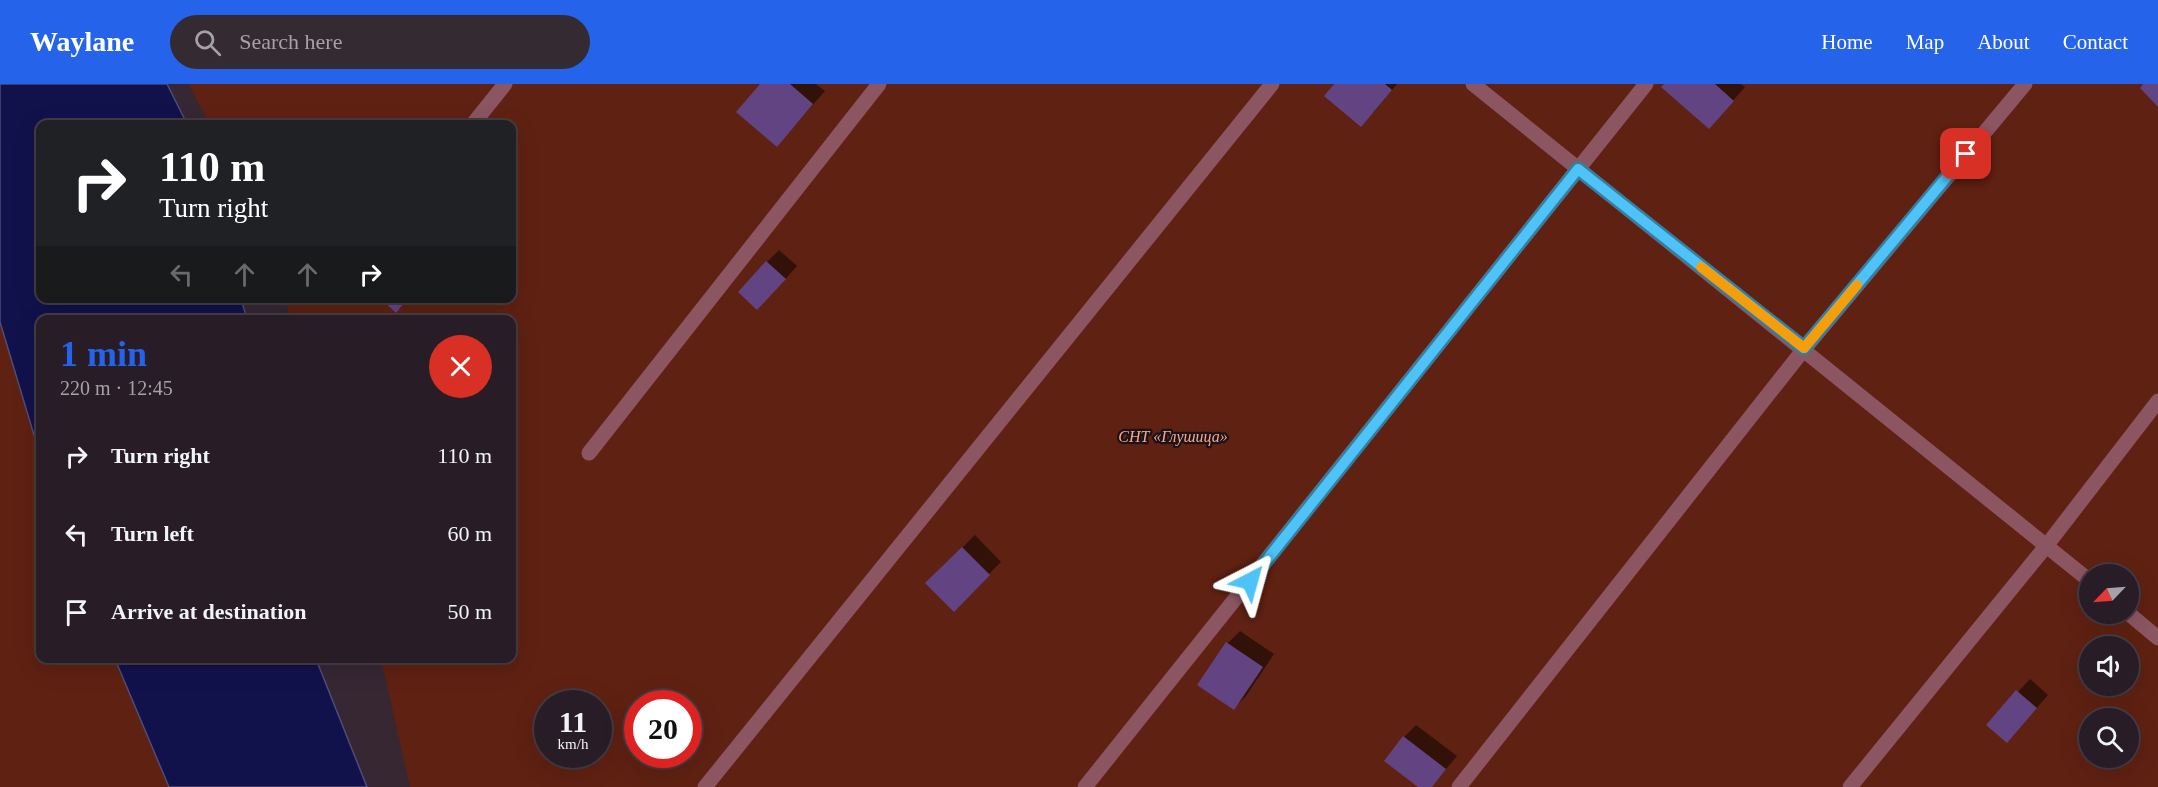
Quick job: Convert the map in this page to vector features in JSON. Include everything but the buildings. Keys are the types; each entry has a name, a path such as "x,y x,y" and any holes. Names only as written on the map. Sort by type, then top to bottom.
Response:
{"lane":[{"path":"476,120 506,84"},
{"path":"589,453 879,84"},
{"path":"705,787 1272,84"},
{"path":"1473,84 1804,348 2079,572"},
{"path":"1085,787 1646,84"},
{"path":"1459,787 1804,348 2025,84"},
{"path":"1850,787 2047,545 2158,401"},
{"path":"2139,622 2158,638"}],"green space":[{"name":"СНТ «Глушица»","path":"189,84 2158,84 2158,787 410,787 382,663 516,663 516,315 290,315 286,303 516,303 516,120 207,120"},
{"path":"0,322 36,442 36,663 117,663 169,787 0,787"}],"shaded area":[{"path":"0,84 167,84 185,120 36,120 36,303 242,303 246,315 36,315 36,442 0,322"},
{"path":"117,663 318,663 367,787 169,787"}],"slow traffic":[{"path":"1701,267 1804,348 1857,285"}],"route":[{"path":"1250,581 1578,169 1804,348 1966,154"}]}
